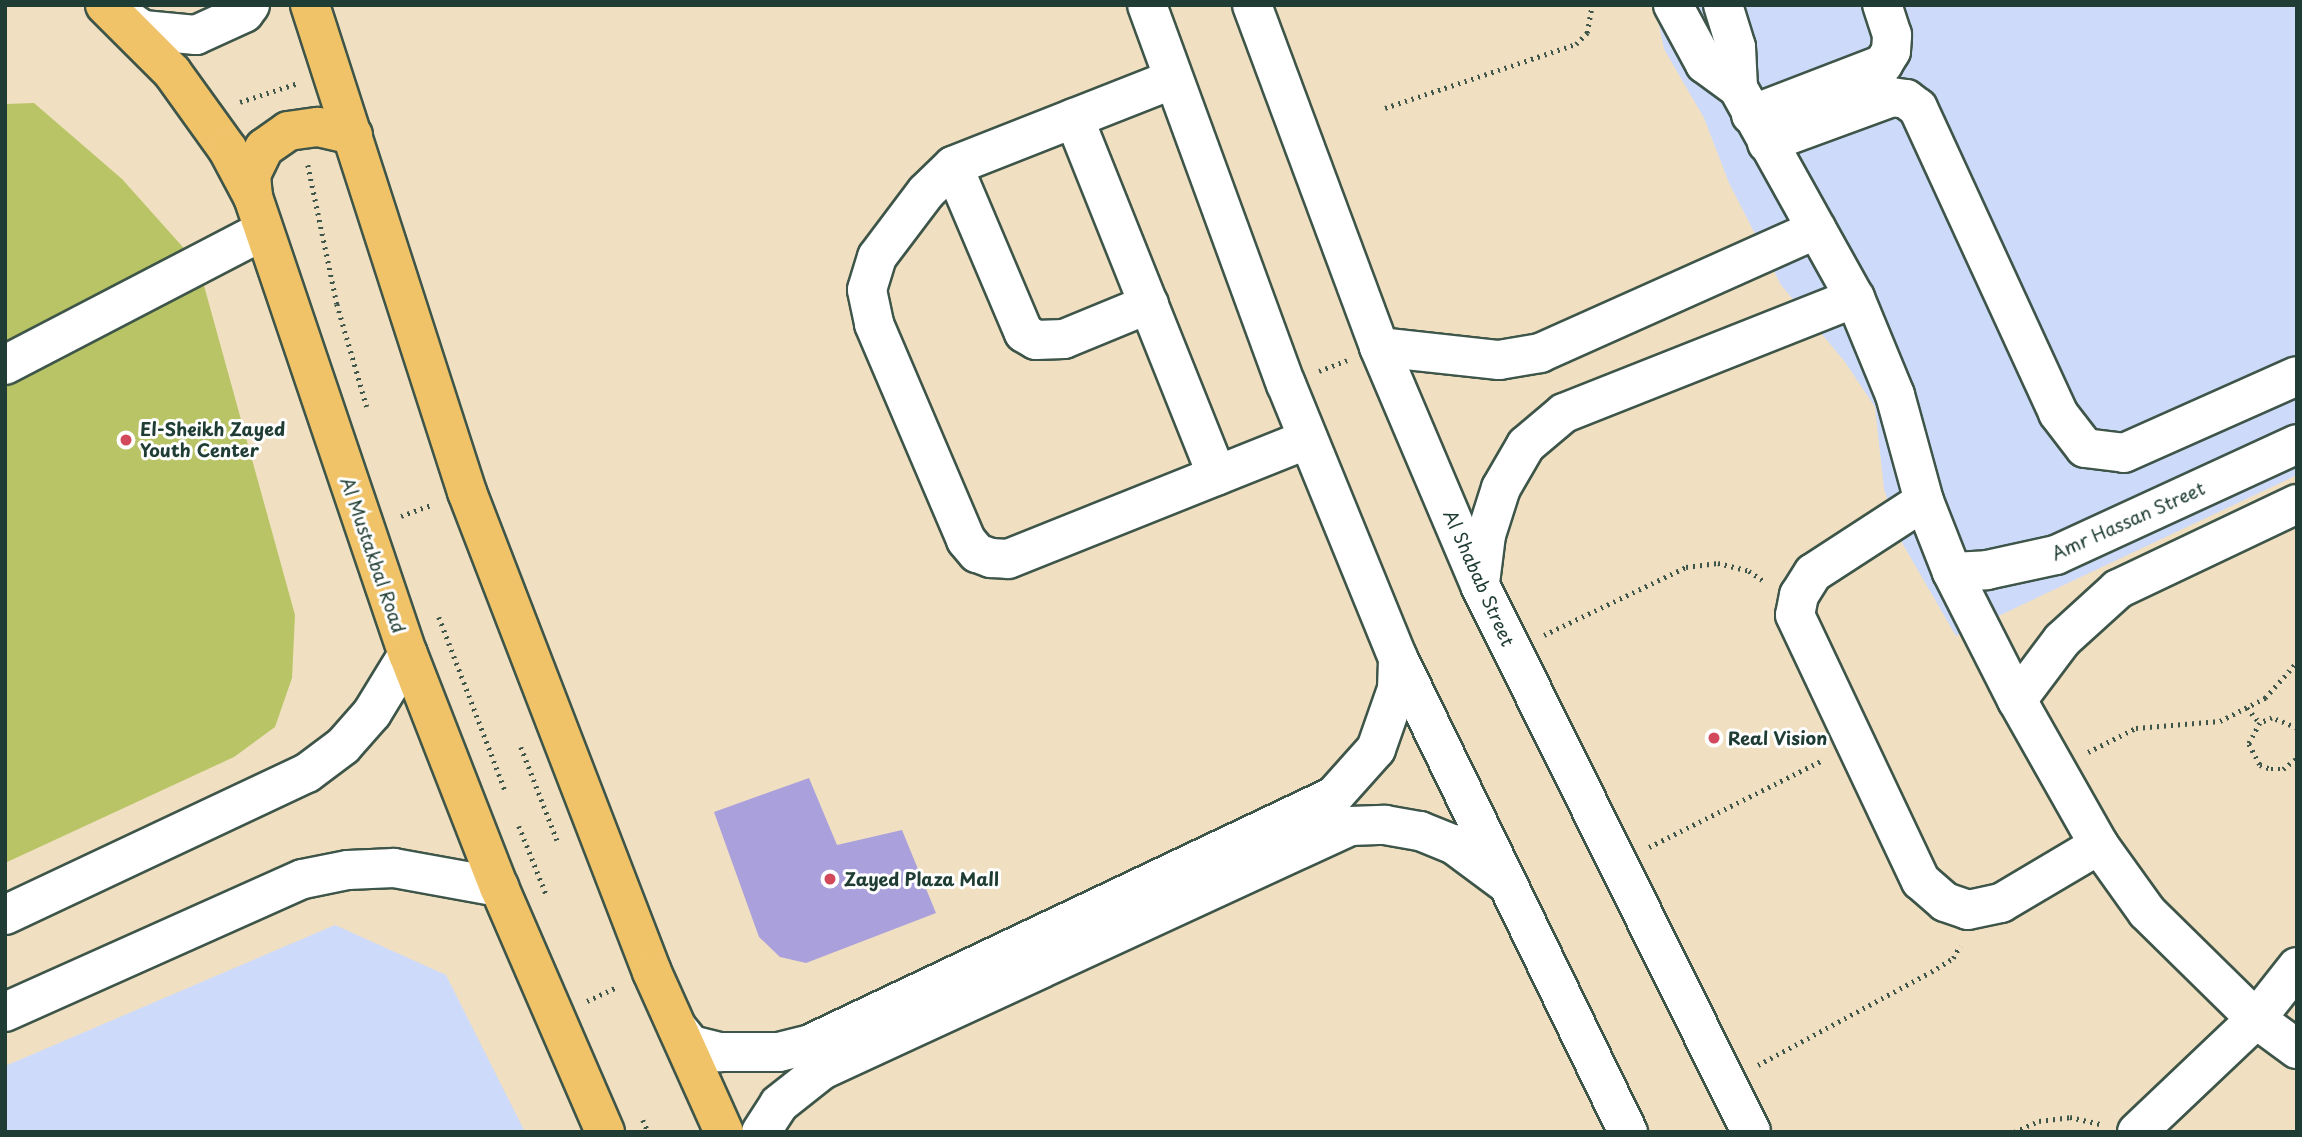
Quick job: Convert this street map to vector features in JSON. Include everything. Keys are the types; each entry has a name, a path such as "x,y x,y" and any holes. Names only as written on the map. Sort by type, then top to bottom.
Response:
{"main road":[{"name":"Al Mustakbal Road","path":"106,5 138,33 203,114 258,214 363,529 408,654 499,887 605,1132"},
{"path":"310,5 353,135 450,498 724,1132"},
{"path":"258,214 251,175 264,149 288,131 318,127 353,135"}],"street":[{"path":"106,5 143,30 196,35 244,13 250,5"},
{"path":"1147,5 1171,80 1286,384 1398,658 1628,1132"},
{"name":"Al Shabab Street","path":"1252,5 1379,347 1480,585 1751,1132"},
{"path":"1672,5 1705,64 1752,115 1855,298 1895,395 1924,502 1952,572 2017,700 2099,845 2147,912 2256,1019 2297,1048"},
{"path":"1723,5 1752,115"},
{"path":"1752,115 1883,64 1891,51 1892,35 1882,5"},
{"path":"1171,80 953,166 926,192 877,257 867,290 874,324 966,540 977,553 1007,559 1308,439"},
{"path":"1752,115 1892,97 1906,99 1918,108 2058,413 2085,447 2124,453 2297,376"},
{"path":"1074,118 1217,475"},
{"path":"953,166 1024,333 1036,340 1064,338 1149,304"},
{"path":"5,365 258,214"},
{"path":"1379,347 1499,360 1540,353 1817,229"},
{"path":"1480,585 1486,535 1501,488 1527,445 1564,413 1855,298"},
{"name":"Amr Hassan Street","path":"1952,572 1987,570 2056,555 2297,444"},
{"path":"1924,502 1813,573 1799,595 1795,615 1921,881 1945,902 1968,910 2001,903 2099,845"},
{"path":"2017,700 2062,640 2118,589 2297,504"},
{"path":"5,915 307,773 342,746 372,713 408,654"},
{"path":"678,1029 691,1045 720,1052 779,1052 808,1045 1334,796 1376,749 1397,689 1398,658"},
{"path":"761,1132 779,1104 822,1070 1350,825 1385,825 1442,840 1483,863 1509,887"},
{"path":"5,1012 303,879 348,870 394,868 499,887"},
{"path":"2122,1130 2256,1019 2297,967"}],"path":[{"path":"1385,108 1576,44 1587,33 1592,5"},
{"path":"203,114 331,72"},
{"path":"312,160 306,168 307,176 337,304 368,410"},
{"path":"1286,384 1379,347"},
{"path":"429,491 450,498"},
{"path":"363,529 450,498"},
{"path":"438,517 450,498"},
{"path":"396,503 405,529"},
{"path":"1511,650 1686,567 1718,563 1749,571 1767,583 1795,615"},
{"path":"434,605 511,806"},
{"path":"2059,774 2116,735 2157,726 2199,726 2248,708 2280,685 2297,662"},
{"path":"2248,708 2260,723"},
{"path":"2297,728 2286,720 2272,718 2260,723 2249,744 2260,765 2283,769 2297,758"},
{"path":"1617,863 1854,744"},
{"path":"521,745 560,846"},
{"path":"516,819 553,909"},
{"path":"1726,1082 1953,958 1966,936 1968,910"},
{"path":"615,973 626,998"},
{"path":"555,1016 620,986"},
{"path":"584,987 595,1012"},
{"path":"637,1107 648,1132"},
{"path":"2014,1132 2039,1121 2070,1117 2122,1130"}],"shaded area":[{"path":"1681,5 2297,5 2297,475 1956,636 1901,541 1884,489 1875,407 1845,362 1781,285 1729,183 1704,118 1664,49 1657,15"},
{"path":"335,925 446,975 525,1132 5,1132 5,1066"}],"green space":[{"name":"El-Sheikh Zayed Youth Center","path":"34,103 122,179 198,264 295,615 292,678 275,727 234,757 5,863 5,104"}],"building":[{"name":"Zayed Plaza Mall","path":"809,778 837,845 902,830 936,913 806,963 780,957 759,937 714,812"}],"place":[{"name":"El-Sheikh Zayed Youth Center","path":"126,440"},
{"name":"Real Vision","path":"1714,738"},
{"name":"Zayed Plaza Mall","path":"830,879"}]}
